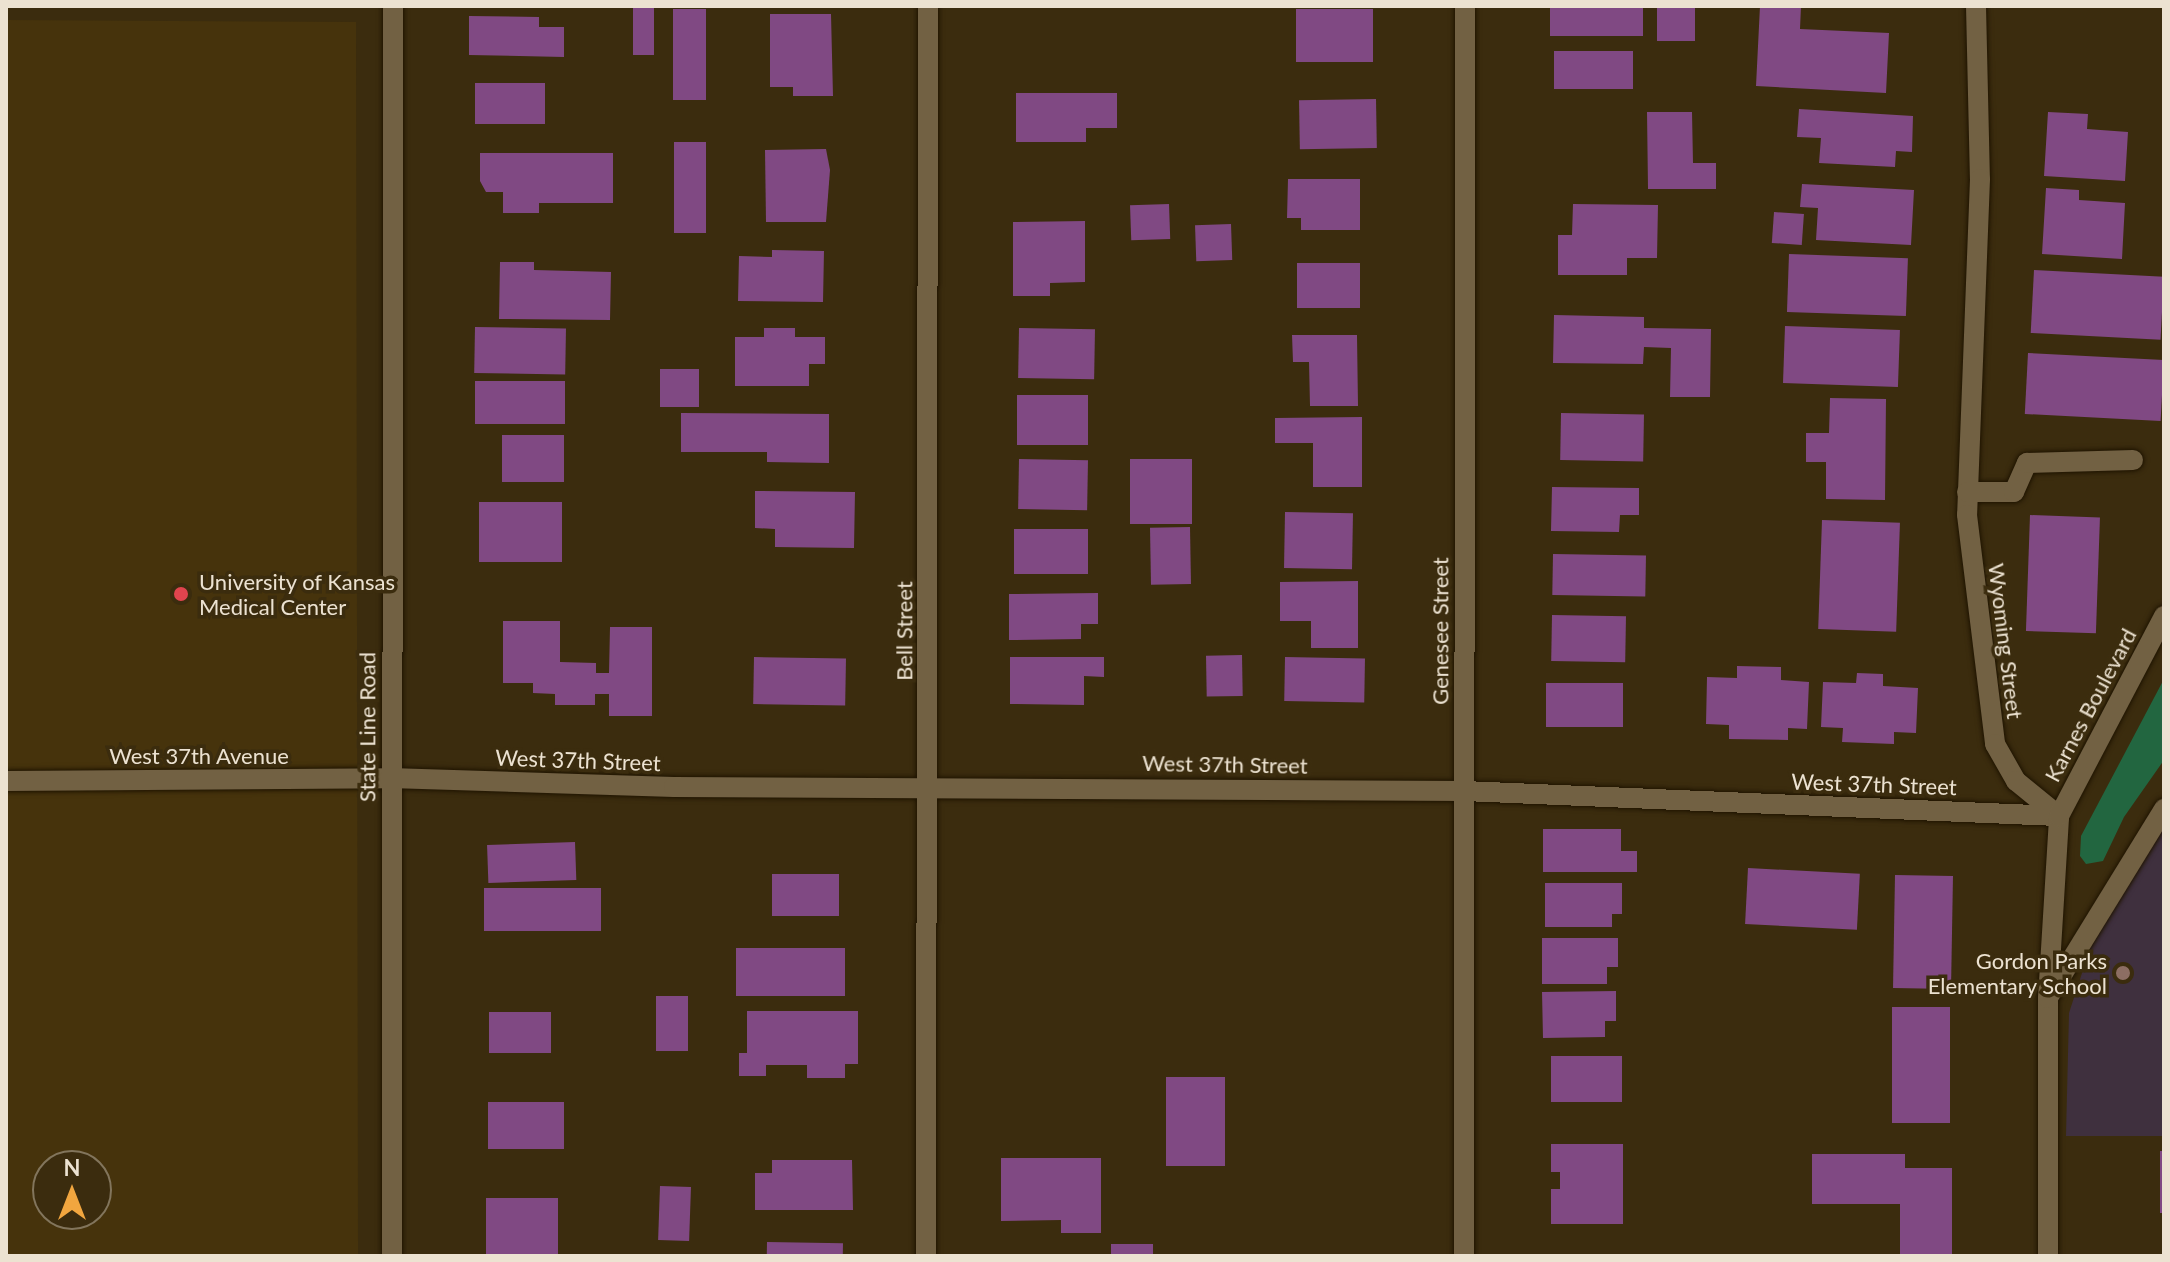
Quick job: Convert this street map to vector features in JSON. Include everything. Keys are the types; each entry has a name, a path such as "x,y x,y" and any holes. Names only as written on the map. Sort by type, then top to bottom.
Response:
{"street":[{"name":"State Line Road","path":"392,1256 393,6"},
{"name":"Bell Street","path":"926,1256 928,6"},
{"name":"Genesee Street","path":"1464,1256 1465,6"},
{"name":"Wyoming Street","path":"1976,6 1980,179 1967,492 1995,744 2016,781 2059,816"},
{"path":"1967,492 2014,492 2027,463 2133,460"},
{"name":"Karnes Boulevard","path":"2059,816 2164,616"},
{"name":"West 37th Avenue","path":"8,781 390,778"},
{"name":"West 37th Street","path":"390,778 674,787 928,785 1464,791 2059,816"},
{"path":"2048,998 2164,809"},
{"path":"2048,1256 2048,998 2059,816"}],"shaded area":[{"name":"University of Kansas Medical Center","path":"6,20 356,22 358,1256 6,1256"},
{"name":"Gordon Parks Elementary School","path":"2164,820 2164,1136 2066,1136 2069,1013 2095,933"}],"green space":[{"path":"2164,679 2164,760 2124,817 2103,861 2086,864 2080,856 2081,836"}],"building":[{"path":"633,6 654,6 654,55 633,55"},
{"path":"1550,6 1643,6 1643,36 1550,36"},
{"path":"1657,6 1695,6 1695,41 1657,41"},
{"path":"1760,6 1801,6 1800,29 1889,33 1886,93 1756,86"},
{"path":"673,9 706,9 706,100 673,100"},
{"path":"1296,9 1373,9 1373,62 1296,62"},
{"path":"770,14 831,14 833,96 793,96 793,87 770,87"},
{"path":"469,16 539,17 539,27 564,27 564,57 469,55"},
{"path":"1554,51 1633,51 1633,89 1554,89"},
{"path":"475,83 545,83 545,124 475,124"},
{"path":"1016,93 1117,93 1117,128 1086,128 1086,142 1016,142"},
{"path":"1376,99 1377,148 1300,149 1299,100"},
{"path":"1799,109 1913,116 1912,152 1896,151 1895,167 1819,163 1821,138 1797,137"},
{"path":"1647,112 1692,112 1693,163 1716,163 1716,189 1648,189"},
{"path":"2048,112 2088,114 2087,129 2128,132 2125,181 2044,176"},
{"path":"674,142 706,142 706,233 674,233"},
{"path":"826,149 830,170 826,222 766,222 765,150"},
{"path":"480,153 613,153 613,203 539,203 539,213 503,213 503,192 486,192 480,181"},
{"path":"1288,179 1360,179 1360,230 1301,230 1301,218 1287,218"},
{"path":"1802,184 1914,190 1911,245 1816,240 1818,208 1800,207"},
{"path":"2046,188 2079,190 2079,200 2125,203 2122,259 2042,254"},
{"path":"1169,204 1170,239 1131,240 1130,205"},
{"path":"1573,204 1658,205 1657,258 1627,258 1627,275 1558,275 1558,235 1572,235"},
{"path":"1774,212 1804,214 1802,245 1772,243"},
{"path":"1085,221 1085,282 1050,283 1050,296 1013,296 1013,222"},
{"path":"1231,224 1232,260 1196,261 1195,225"},
{"path":"772,250 824,251 823,302 738,301 739,256 772,257"},
{"path":"1789,254 1908,258 1906,316 1787,312"},
{"path":"500,262 534,262 534,270 611,272 610,320 499,319"},
{"path":"1297,263 1360,263 1360,308 1297,308"},
{"path":"2034,270 2164,277 2161,340 2031,333"},
{"path":"1554,315 1644,317 1644,328 1711,329 1710,397 1670,397 1671,348 1644,347 1643,364 1553,363"},
{"path":"1785,326 1900,330 1898,387 1783,383"},
{"path":"475,327 566,329 565,375 474,373"},
{"path":"764,328 795,328 795,337 825,337 825,364 809,364 809,386 735,386 735,337 764,337"},
{"path":"1019,328 1095,329 1094,379 1018,378"},
{"path":"1292,335 1357,335 1358,406 1310,406 1309,362 1293,362"},
{"path":"2028,353 2164,360 2161,421 2025,414"},
{"path":"660,369 699,369 699,407 660,407"},
{"path":"475,381 565,381 565,424 475,424"},
{"path":"1017,395 1088,395 1088,445 1017,445"},
{"path":"1830,398 1886,399 1885,500 1826,499 1826,462 1806,462 1806,433 1829,433"},
{"path":"681,413 829,414 829,463 767,462 767,452 681,452"},
{"path":"1561,413 1644,414 1643,461 1560,460"},
{"path":"1362,417 1362,487 1313,487 1313,443 1275,443 1275,418"},
{"path":"502,435 564,435 564,482 502,482"},
{"path":"1019,459 1088,460 1087,510 1018,509"},
{"path":"1130,459 1192,459 1192,524 1130,524"},
{"path":"1552,487 1639,488 1639,515 1620,515 1619,532 1551,531"},
{"path":"755,491 855,492 854,548 775,547 775,529 755,528"},
{"path":"479,502 562,502 562,562 479,562"},
{"path":"1285,512 1353,513 1352,569 1284,568"},
{"path":"2030,515 2100,517 2096,633 2026,631"},
{"path":"1822,520 1900,523 1896,632 1818,629"},
{"path":"1190,527 1191,584 1151,585 1150,528"},
{"path":"1014,529 1088,529 1088,574 1014,574"},
{"path":"1553,554 1646,556 1645,597 1552,595"},
{"path":"1358,581 1358,648 1311,648 1311,621 1280,621 1280,582"},
{"path":"1098,593 1098,624 1081,624 1081,639 1009,640 1009,594"},
{"path":"1552,615 1626,616 1625,662 1551,661"},
{"path":"503,621 560,621 560,662 596,663 596,673 609,673 610,627 652,627 652,716 609,716 609,694 595,694 595,705 555,705 555,694 533,693 533,683 503,683"},
{"path":"1242,655 1243,696 1207,697 1206,656"},
{"path":"754,657 846,659 845,706 753,704"},
{"path":"1010,657 1104,657 1104,677 1084,676 1084,705 1010,704"},
{"path":"1285,657 1365,658 1364,702 1284,701"},
{"path":"1737,666 1781,667 1781,680 1809,682 1807,729 1788,728 1788,740 1729,739 1729,725 1706,724 1707,677 1737,678"},
{"path":"1857,673 1883,674 1883,686 1918,688 1916,733 1894,732 1894,744 1842,742 1843,728 1821,727 1823,682 1856,683"},
{"path":"1546,683 1623,683 1623,727 1546,727"},
{"path":"1543,829 1621,829 1621,851 1637,851 1637,872 1543,872"},
{"path":"575,842 576,880 488,883 487,845"},
{"path":"1748,868 1860,874 1857,930 1745,924"},
{"path":"772,874 839,874 839,916 772,916"},
{"path":"1895,875 1953,876 1951,989 1893,988"},
{"path":"1545,883 1622,883 1622,914 1612,914 1612,927 1545,927"},
{"path":"484,888 601,888 601,931 484,931"},
{"path":"1542,938 1618,938 1618,967 1607,967 1607,984 1542,984"},
{"path":"736,948 845,948 845,996 736,996"},
{"path":"1616,991 1616,1021 1605,1021 1605,1037 1543,1038 1542,992"},
{"path":"656,996 688,996 688,1051 656,1051"},
{"path":"1892,1007 1950,1007 1950,1123 1892,1123"},
{"path":"747,1011 858,1011 858,1064 845,1064 845,1078 807,1078 807,1065 766,1065 766,1076 739,1076 739,1053 747,1053"},
{"path":"489,1012 551,1012 551,1053 489,1053"},
{"path":"1551,1056 1622,1056 1622,1102 1551,1102"},
{"path":"1166,1077 1225,1077 1225,1166 1166,1166"},
{"path":"488,1102 564,1102 564,1149 488,1149"},
{"path":"1551,1144 1623,1144 1623,1224 1551,1224 1551,1189 1560,1189 1560,1172 1551,1172"},
{"path":"2160,1151 2164,1151 2164,1213 2160,1213"},
{"path":"1812,1154 1905,1154 1905,1168 1952,1168 1952,1256 1900,1256 1900,1204 1812,1204"},
{"path":"1001,1158 1101,1158 1101,1233 1061,1233 1061,1220 1001,1221"},
{"path":"772,1160 852,1160 853,1210 755,1210 755,1173 772,1173"},
{"path":"660,1186 691,1187 689,1241 658,1240"},
{"path":"486,1198 558,1198 558,1256 486,1256"},
{"path":"767,1242 843,1243 843,1256 767,1256"},
{"path":"1111,1244 1153,1244 1153,1256 1111,1256"}],"place":[{"name":"University of Kansas Medical Center","path":"181,594"},
{"name":"Gordon Parks Elementary School","path":"2123,973"}]}
